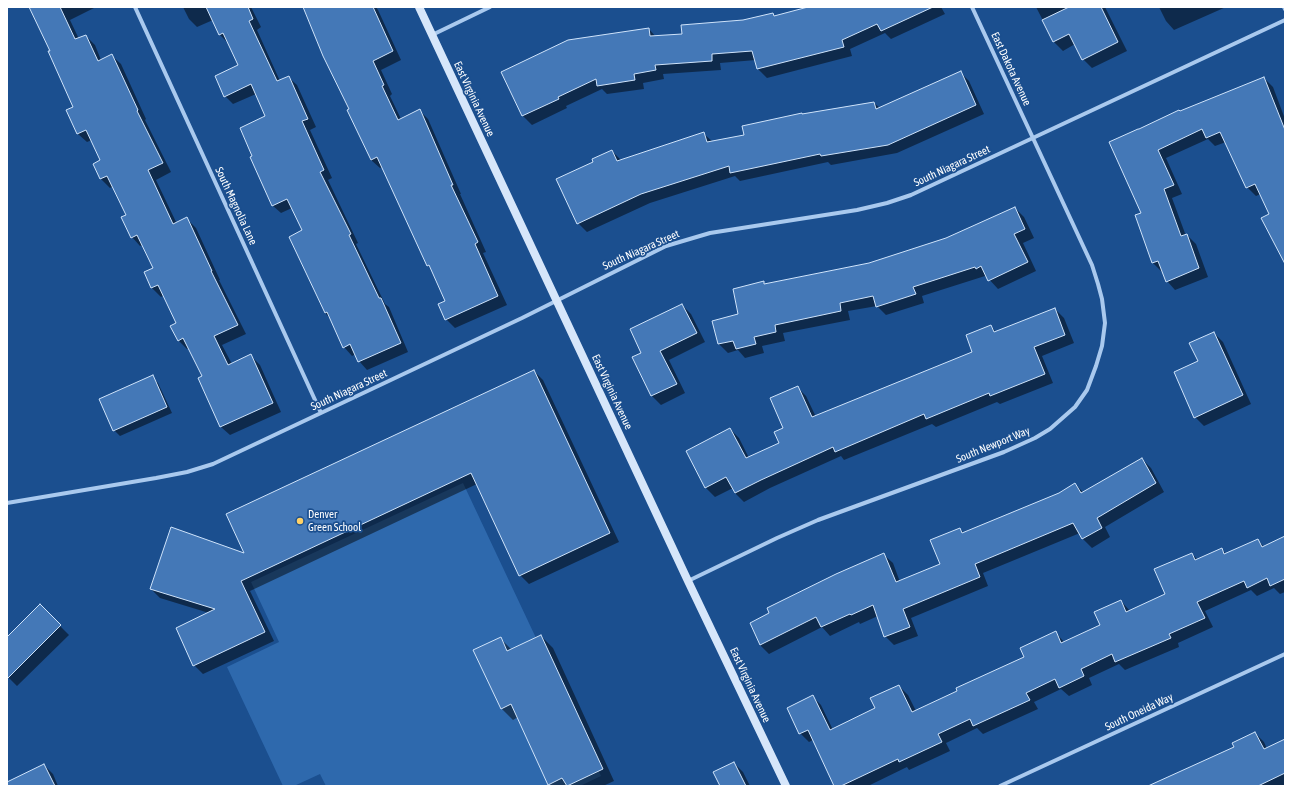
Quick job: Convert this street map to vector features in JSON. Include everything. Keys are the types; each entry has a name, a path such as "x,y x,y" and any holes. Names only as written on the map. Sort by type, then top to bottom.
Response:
{"street":[{"name":"South Magnolia Lane","path":"135,7 321,413"},
{"name":"East Virginia Avenue","path":"419,7 688,581 786,786"},
{"path":"432,35 490,7"},
{"name":"East Dakota Avenue","path":"972,7 1034,139"},
{"name":"South Niagara Street","path":"7,503 187,472 212,464 522,318 649,254 681,241 710,233 857,210 887,203 911,195 1034,139 1285,20"},
{"name":"South Newport Way","path":"688,581 818,520 1023,444 1050,429 1075,407 1087,390 1102,346 1105,323 1102,299 1092,266 1034,139"},
{"name":"South Oneida Way","path":"1000,786 1285,654"}],"shaded area":[{"path":"463,483 601,776 580,786 326,786 320,774 294,786 283,786 227,667 279,642 251,582"}],"building":[{"path":"29,7 60,7 75,39 86,35 98,61 112,54 138,110 137,111 163,163 148,170 173,224 187,217 211,271 238,325 214,336 228,365 251,354 273,403 220,427 198,378 202,376 183,338 178,341 170,326 176,323 158,285 151,288 144,272 153,268 137,235 131,238 121,217 126,215 107,176 100,179 93,164 100,160 86,130 77,134 66,110 73,107 48,51 50,51"},
{"path":"206,7 248,7 253,19 249,21 277,81 289,76 308,119 302,121 324,170 320,172 351,234 349,235 379,298 381,298 401,343 358,362 350,344 343,348 327,312 325,313 289,237 302,230 287,199 272,206 250,157 252,156 240,128 265,116 251,84 224,97 215,76 238,65 223,33 219,35"},
{"path":"303,7 373,7 393,51 373,61 384,85 382,86 398,120 420,109 453,185 451,185 478,242 475,244 498,296 445,320 438,304 445,301 429,265 427,266 377,157 371,160 347,110 349,109 323,56"},
{"path":"808,7 933,7 881,31 877,24 842,40 844,47 757,69 752,51 712,54 712,61 655,65 656,70 634,74 635,80 597,86 596,79 558,97 559,99 522,116 501,72 568,40 649,28 650,36 682,34 681,25 743,20 773,13 774,16"},
{"path":"1069,7 1101,7 1118,42 1082,60 1069,34 1053,42 1042,20"},
{"path":"961,71 976,105 888,145 821,156 820,154 730,173 729,166 641,194 577,224 556,179 593,162 592,159 612,150 617,161 704,132 707,142 744,135 742,126 802,113 874,102 876,109"},
{"path":"1264,77 1285,130 1285,264 1261,218 1269,214 1255,184 1246,188 1220,132 1206,138 1202,129 1158,150 1174,185 1164,189 1181,236 1187,234 1199,268 1166,282 1158,261 1152,263 1135,215 1141,213 1109,142 1179,110 1180,111"},
{"path":"1015,207 1025,229 1014,234 1028,262 988,281 981,266 976,269 975,267 913,287 916,294 876,307 873,296 840,303 841,311 775,325 776,332 754,337 756,344 736,349 733,341 718,344 712,321 738,314 733,289 764,281 764,284 869,263 946,238"},
{"path":"682,304 697,333 660,351 677,384 651,396 632,357 641,353 630,329"},
{"path":"1055,308 1065,335 1034,347 1045,374 990,396 989,393 926,419 924,414 835,452 833,447 735,493 726,477 705,488 686,451 730,428 746,458 779,443 774,432 783,428 770,398 798,386 812,417 972,352 966,335 991,325 994,332"},
{"path":"1214,332 1243,395 1194,418 1174,372 1198,361 1189,343"},
{"name":"Denver Green School","path":"534,370 610,533 519,576 471,473 241,581 265,632 193,666 176,628 215,609 150,589 171,527 244,553 226,514"},
{"path":"153,375 167,407 113,431 99,399"},
{"path":"1142,458 1156,483 1097,518 1102,528 1082,539 1073,523 975,564 980,577 903,609 910,627 884,637 873,605 821,627 816,617 760,645 750,623 769,613 767,608 836,574 884,553 896,582 940,564 930,540 960,528 962,533 1059,493 1075,483 1081,493"},
{"path":"1285,536 1285,579 1270,586 1267,578 1247,588 1244,581 1197,602 1205,618 1169,634 1171,638 1115,662 1112,654 1081,669 1084,676 1059,688 1055,679 1026,693 1030,700 973,726 970,719 938,734 942,742 899,762 898,759 841,786 834,786 808,730 799,734 787,708 813,695 830,730 875,708 870,698 899,685 912,712 957,691 956,688 1024,657 1020,648 1056,631 1061,643 1100,625 1094,612 1121,600 1126,612 1165,594 1154,569 1192,553 1195,560 1222,548 1224,554 1258,539 1262,547"},
{"path":"40,604 61,625 7,679 7,637"},
{"path":"541,635 603,769 567,786 562,778 548,785 511,704 501,709 473,650 501,637 507,651"},
{"path":"1255,732 1264,749 1285,739 1285,773 1258,786 1148,786 1234,747 1232,743"},
{"path":"734,762 746,786 720,786 713,772"},
{"path":"44,764 55,786 7,786 7,782"}],"place":[{"name":"Denver Green School","path":"300,521"}]}
